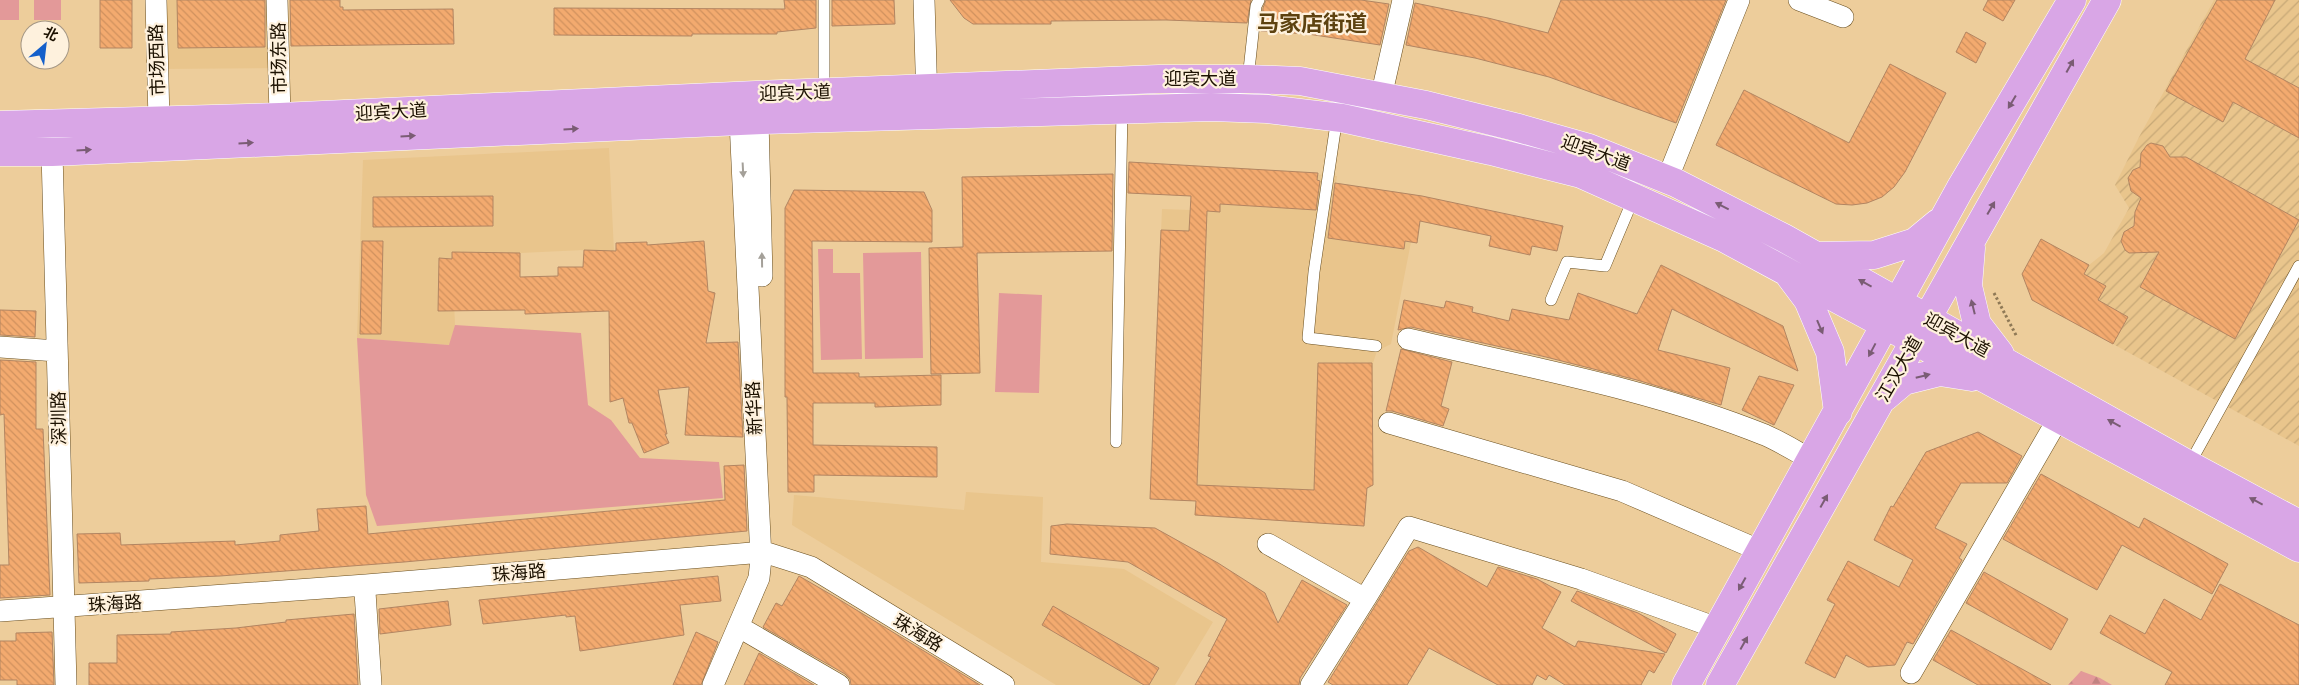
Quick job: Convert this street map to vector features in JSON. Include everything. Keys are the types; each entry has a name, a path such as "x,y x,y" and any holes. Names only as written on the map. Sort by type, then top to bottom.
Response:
{"main road":[{"name":"江汉大道","path":"1686,685 1945,217 2072,0"},
{"name":"江汉大道","path":"1720,685 2107,0"},
{"name":"迎宾大道","path":"0,125 280,117 1158,79 1248,79 1300,82 1381,97 1507,125 1590,148 1667,180 1817,256 1892,312 1921,329 1986,379 2299,548"},
{"name":"迎宾大道","path":"0,152 52,152 749,121 928,115 1237,107 1307,112 1491,151 1581,174 1724,238 1786,270 1892,312"},
{"path":"1817,256 1874,255 1915,242 1945,217"},
{"path":"1971,242 1968,286 1977,324 2007,363"},
{"path":"1786,270 1808,300 1830,352 1838,412"},
{"name":"迎宾大道","path":"1921,329 2007,363 2299,524"},
{"path":"1881,399 1904,381 1940,372 1986,379"}],"street":[{"name":"市场西路","path":"156,0 159,121"},
{"name":"市场东路","path":"278,0 280,117"},
{"path":"924,0 928,115"},
{"path":"1381,97 1403,0"},
{"path":"1667,180 1739,0"},
{"path":"1799,0 1843,17"},
{"name":"新华路","path":"724,685 767,582 749,121"},
{"name":"深圳路","path":"52,152 66,685"},
{"path":"1408,339 1621,389 1767,436 1812,460"},
{"path":"0,347 57,351"},
{"path":"1911,674 2058,419"},
{"path":"1389,423 1487,454 1622,491 1761,551"},
{"path":"1311,685 1409,527 1581,579 1718,628"},
{"path":"1268,544 1365,599"},
{"name":"新华路","path":"713,685 759,578 765,556"},
{"name":"珠海路","path":"0,611 64,610 365,592 765,556 808,571 994,685"},
{"name":"珠海路","path":"0,616 765,556 811,567 1004,685"},
{"path":"365,592 371,685"},
{"path":"746,632 839,685"}],"lane":[{"path":"824,0 824,92"},
{"path":"1248,79 1256,6 1259,0"},
{"path":"1116,442 1122,110"},
{"path":"1337,117 1314,272 1308,338 1376,346"},
{"path":"1551,300 1567,262 1605,266 1634,197"},
{"path":"2189,465 2299,266"}],"path":[{"path":"1990,285 2017,338"}],"shaded area":[{"path":"156,0 277,0 279,68 157,69"},
{"path":"2214,0 2299,0 2299,446 2113,344 2128,317 2098,300 2105,286 2084,274 2089,265 2104,253 2129,208 2115,185"},
{"path":"609,148 614,252 584,250 520,253 452,252 455,325 450,345 357,338 363,160"},
{"path":"1229,167 1337,176 1328,238 1404,249 1405,241 1411,242 1391,344 1377,351 1373,363 1373,485 1367,489 1364,526 1195,515 1196,501 1150,499 1162,209 1190,210 1228,192"},
{"path":"966,492 1043,497 1041,562 1124,569 1213,622 1175,685 1056,685 792,525 794,495 964,510"}],"green space":[{"path":"0,0 19,0 19,20 0,20"},
{"path":"34,0 61,0 61,20 34,20"},
{"path":"818,249 833,249 833,273 860,273 862,359 821,360"},
{"path":"921,252 923,358 865,359 863,253"},
{"path":"999,293 1042,295 1039,393 995,392"},
{"path":"455,325 581,333 588,405 611,420 640,458 719,462 723,498 377,526 366,495 357,338 449,345"},
{"path":"2081,671 2100,678 2112,685 2068,685"}],"building":[{"path":"100,0 132,0 132,48 100,48"},
{"path":"177,0 265,0 265,47 178,48"},
{"path":"290,0 340,0 340,7 343,7 343,10 453,9 454,44 291,46"},
{"path":"784,0 816,0 816,28 777,32 777,34 692,34 692,36 554,35 554,8 785,9"},
{"path":"832,0 894,0 895,24 832,26"},
{"path":"950,0 1251,0 1247,23 1166,20 1051,21 1051,24 973,24 964,18"},
{"path":"1266,0 1361,0 1389,4 1380,45 1308,34 1261,31 1263,8"},
{"path":"1561,0 1726,0 1676,123 1549,77 1475,58 1406,45 1415,3 1548,33"},
{"path":"1988,0 2015,0 2003,21 1983,10"},
{"path":"2217,0 2275,0 2245,59 2299,88 2299,138 2233,102 2223,122 2166,91"},
{"path":"1966,32 1986,43 1976,63 1956,52"},
{"path":"1890,64 1946,93 1905,172 1894,187 1882,197 1867,203 1852,205 1836,204 1716,145 1744,90 1849,143"},
{"path":"2151,143 2163,146 2170,157 2186,157 2299,220 2235,339 2140,287 2159,252 2129,253 2125,250 2121,241 2124,232 2134,226 2135,212 2141,198 2131,191 2128,178 2133,170 2140,167 2141,153"},
{"path":"1129,162 1318,173 1317,180 1320,181 1316,210 1220,204 1220,212 1207,211 1197,485 1314,490 1318,363 1372,363 1373,485 1367,488 1364,526 1195,515 1196,501 1150,499 1161,230 1189,231 1191,196 1128,193"},
{"path":"1113,174 1112,251 977,253 980,373 931,374 929,248 963,247 962,177"},
{"path":"1335,183 1422,196 1563,226 1557,251 1532,246 1530,255 1489,246 1491,236 1420,221 1417,243 1405,241 1404,249 1328,238"},
{"path":"794,190 924,192 932,210 932,242 812,241 813,373 859,373 859,377 941,375 941,405 875,407 875,403 813,403 813,445 937,447 937,477 814,475 814,492 788,492 787,397 785,397 785,208"},
{"path":"493,196 493,226 373,227 373,197"},
{"path":"2041,239 2089,265 2084,274 2106,286 2098,300 2128,317 2113,344 2032,300 2022,274"},
{"path":"362,241 383,241 381,334 360,334"},
{"path":"704,241 708,291 715,293 706,343 738,342 743,437 685,435 689,387 658,390 667,434 665,434 669,443 644,453 632,423 629,423 623,398 610,402 609,311 525,314 525,310 438,311 439,258 452,259 452,252 520,253 520,277 558,276 558,267 583,267 584,250 616,251 616,243 647,242 647,245"},
{"path":"1661,265 1783,326 1798,371 1672,309 1658,350 1730,368 1721,405 1637,380 1546,357 1411,327 1398,330 1404,300 1444,308 1446,301 1473,307 1472,312 1509,321 1512,309 1569,320 1578,293 1637,314"},
{"path":"0,310 36,311 35,337 0,335"},
{"path":"1401,349 1452,362 1441,406 1449,409 1443,426 1392,411 1386,411"},
{"path":"0,360 36,362 36,429 43,429 50,595 0,598 0,565 9,565 4,414 0,415"},
{"path":"1759,376 1794,385 1774,425 1742,410"},
{"path":"1978,432 2022,456 2007,483 1961,483 1935,528 1967,544 1959,558 1962,560 1913,644 1907,642 1895,665 1868,667 1846,655 1835,678 1805,663 1835,604 1827,600 1848,561 1899,587 1913,560 1874,540 1891,506 1893,507 1926,452"},
{"path":"744,465 747,531 404,562 220,576 149,579 149,581 79,583 77,534 120,533 121,545 235,541 235,545 280,541 280,535 319,531 317,509 366,506 368,534 725,500 724,466"},
{"path":"2041,474 2139,528 2144,518 2228,564 2212,594 2122,545 2097,590 2003,539"},
{"path":"1067,524 1155,528 1218,563 1265,593 1278,623 1302,580 1347,605 1300,678 1299,685 1195,685 1211,657 1208,656 1227,619 1128,562 1050,554 1051,526"},
{"path":"1418,547 1487,587 1498,567 1537,579 1561,592 1542,628 1575,647 1578,641 1665,654 1654,673 1649,670 1641,685 1565,685 1549,675 1546,680 1537,675 1532,685 1498,685 1429,648 1407,685 1333,685 1328,682 1409,551"},
{"path":"1984,572 2068,619 2051,650 1966,603"},
{"path":"718,576 721,601 680,605 684,635 580,651 575,616 566,617 566,615 483,624 479,600"},
{"path":"799,576 980,685 851,685 850,679 845,674 763,627 776,603 782,606"},
{"path":"2220,584 2299,625 2299,685 2165,685 2172,672 2100,633 2110,615 2145,634 2164,599 2201,620"},
{"path":"1577,591 1638,613 1676,634 1666,653 1571,601"},
{"path":"448,601 451,625 380,634 379,609"},
{"path":"1053,606 1159,668 1149,685 1144,685 1042,625"},
{"path":"354,614 358,685 89,685 89,663 117,663 117,635 171,634 171,632 236,628 286,622 286,620"},
{"path":"1951,630 2051,685 1978,685 1933,660"},
{"path":"52,632 54,685 17,685 17,680 0,680 0,641 16,641 16,633"},
{"path":"696,632 718,642 701,685 673,685"},
{"path":"759,653 814,685 744,685"}],"district":[{"name":"马家店街道","path":"1312,23"}]}
